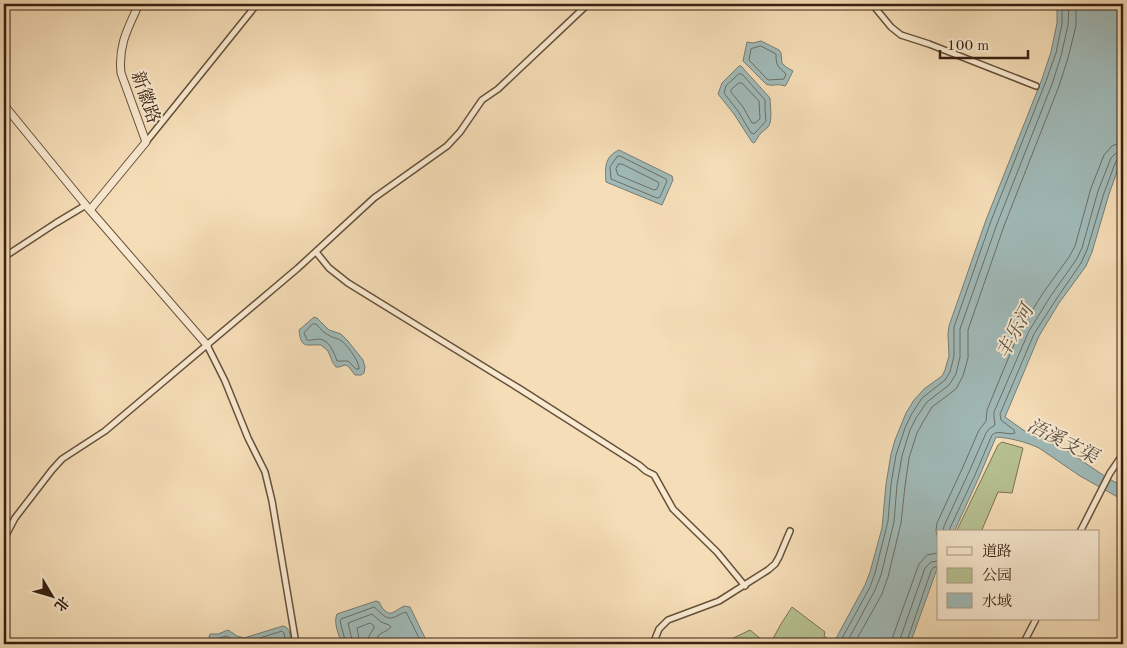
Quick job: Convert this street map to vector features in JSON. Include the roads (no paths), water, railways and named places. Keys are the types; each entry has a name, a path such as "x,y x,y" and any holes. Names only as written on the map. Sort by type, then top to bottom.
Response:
{"street":[{"name":"新徽路","path":"139,4 124,37 120,52 120,66 146,142"},
{"path":"4,257 56,223 88,208 146,142 257,4"},
{"path":"4,539 15,518 57,464 68,454 105,431 316,252 374,198 447,146 460,132 482,100 498,89 588,4"},
{"path":"872,4 891,27 901,35 1036,86"},
{"path":"4,105 88,208 207,345 225,381 268,482 296,644"},
{"path":"316,252 329,268 348,283 520,389 654,475 673,508 717,552 745,586"},
{"path":"1081,530 1108,476 1123,454"},
{"path":"653,644 660,629 668,620 719,601 768,570 775,564 790,531"},
{"path":"1023,644 1035,620"}],"water":[{"name":"丰乐河","path":"1057,4 1123,4 1123,155 1086,266 1059,303 1039,336 1005,417 1026,432 1054,442 1109,479 1123,486 1123,500 1080,476 1039,448 1007,438 996,437 955,530 937,530 937,569 910,644 833,644 870,572 882,528 891,454 906,413 914,400 924,389 942,376 945,370 949,356 949,326 986,220 1042,79 1051,52 1057,23"},
{"path":"761,41 779,50 782,63 793,71 785,86 766,84 743,61 747,42"},
{"path":"739,66 770,98 770,124 754,143 718,94 722,83"},
{"path":"619,150 672,176 673,180 662,205 606,182 606,163 610,156"},
{"path":"314,317 329,330 341,334 347,340 363,360 364,373 355,375 345,365 336,367 328,351 321,345 306,345 301,341 299,330"},
{"path":"376,601 388,613 392,613 404,606 410,607 428,644 407,644 400,639 391,640 383,644 342,644 336,625 337,614"},
{"path":"283,626 289,631 291,644 211,644 209,637 210,634 218,634 228,630 244,638"}],"water label":[{"name":"浯溪支渠","path":"1063,440"}]}
